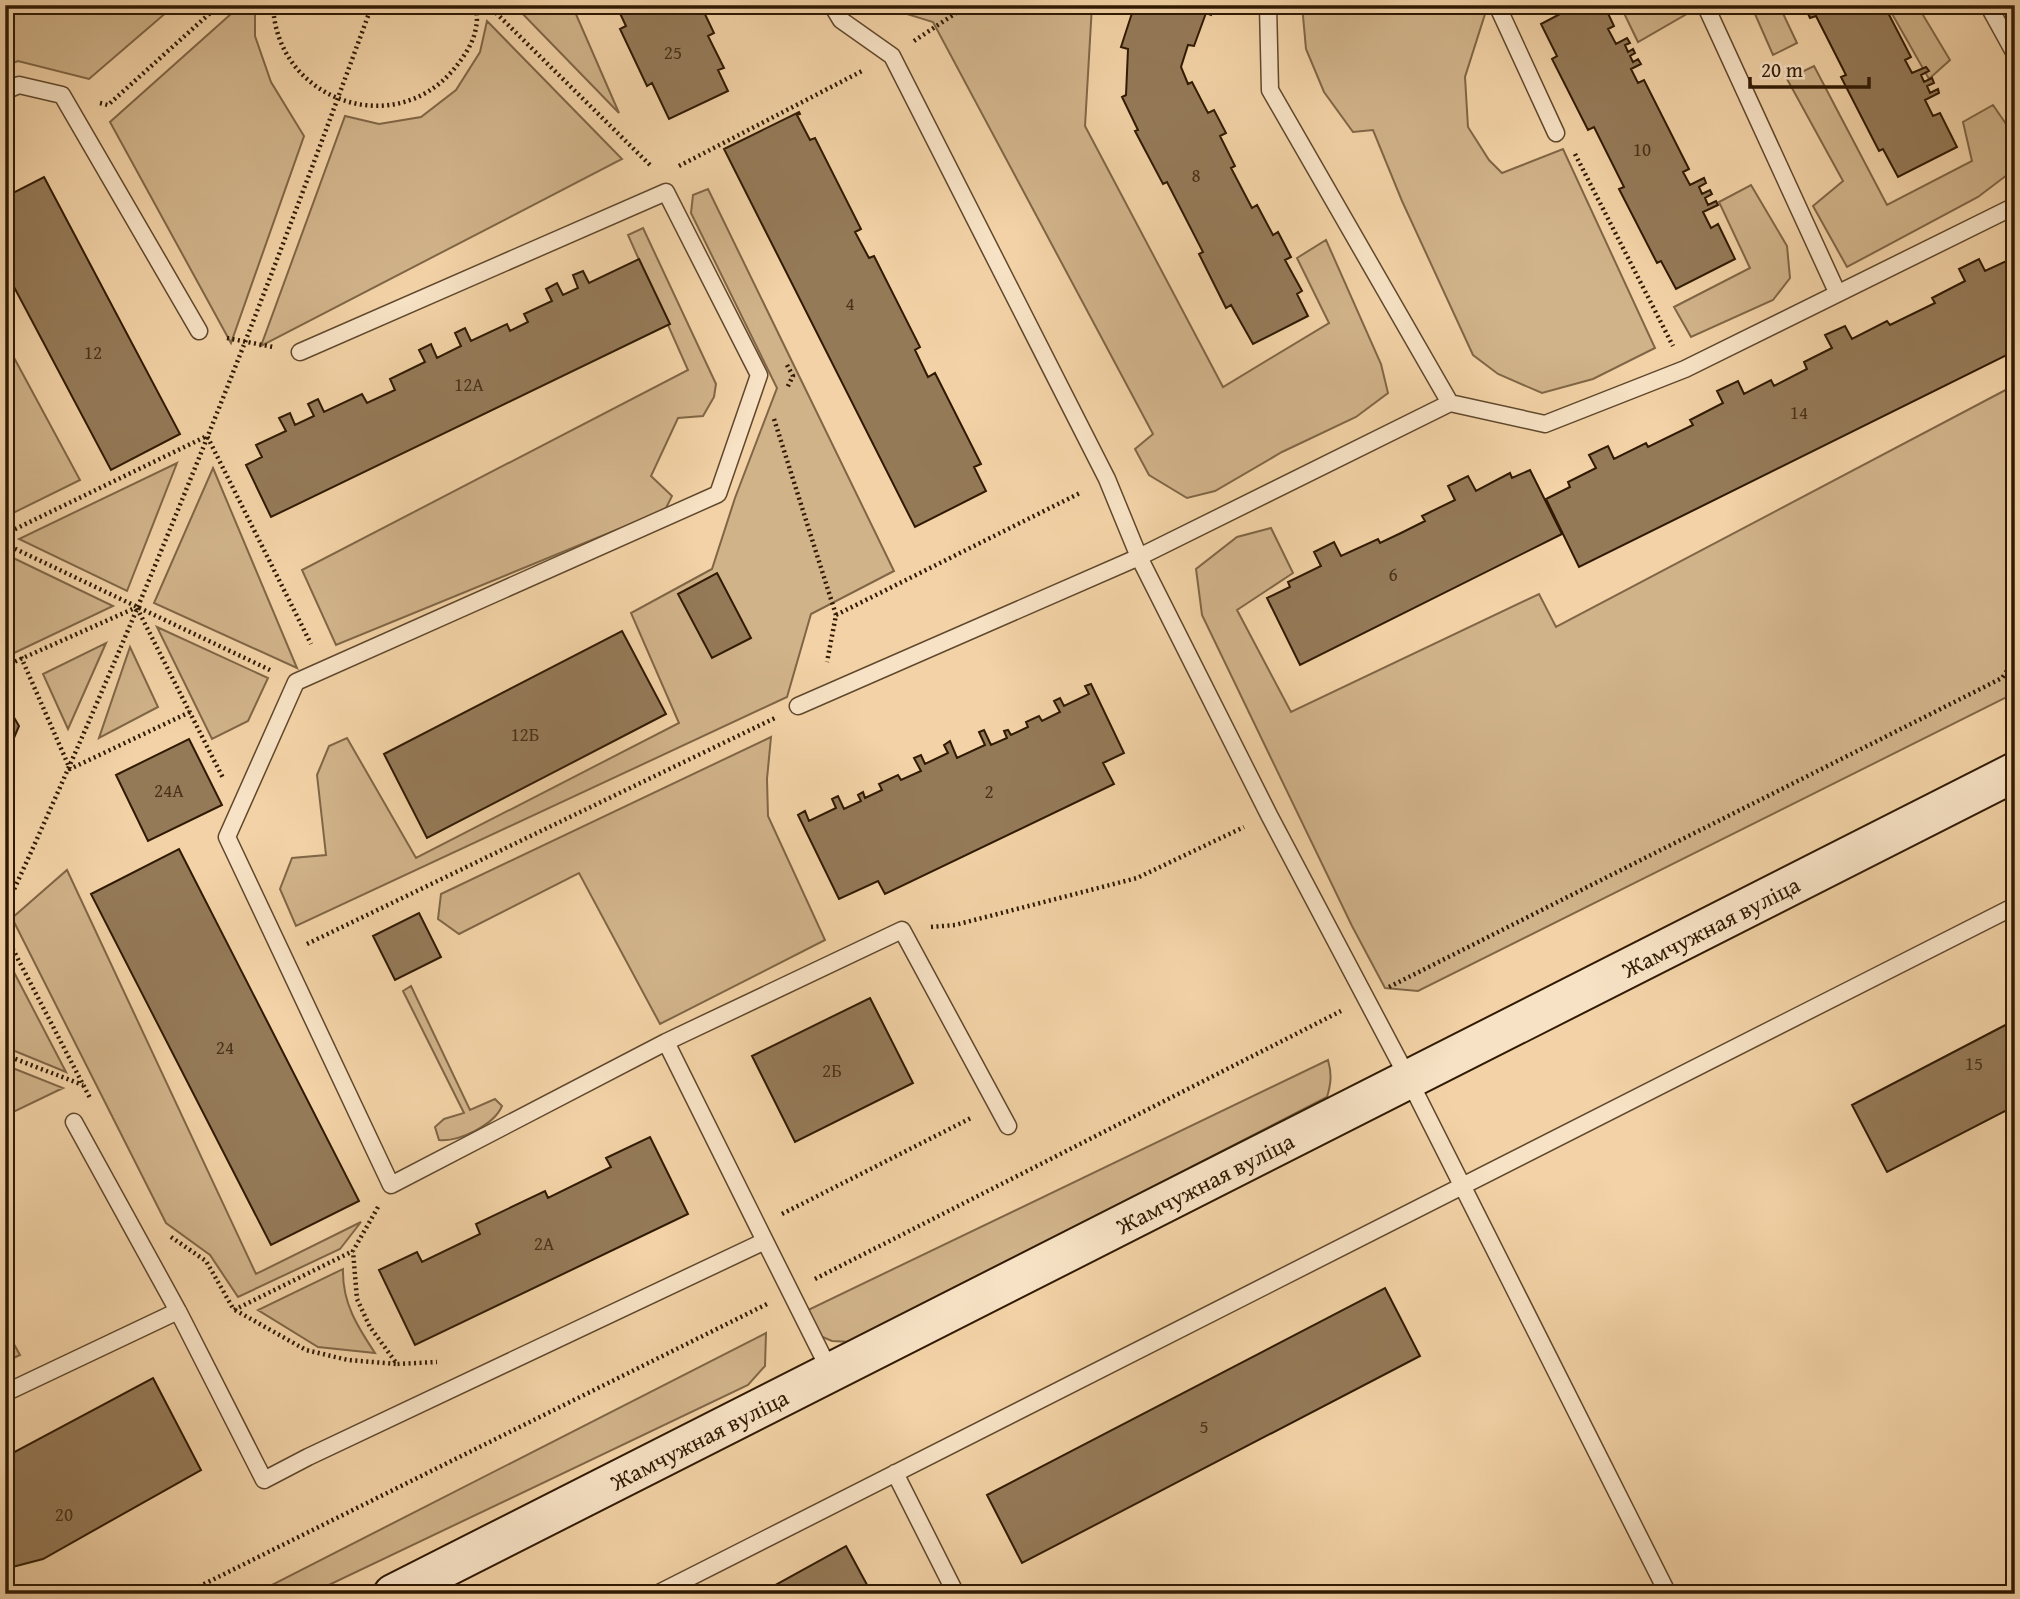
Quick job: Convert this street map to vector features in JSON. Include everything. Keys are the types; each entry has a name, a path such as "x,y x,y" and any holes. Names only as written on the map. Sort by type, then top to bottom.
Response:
{"main road":[{"name":"Жамчужная вуліца","path":"393,1594 2015,772"}],"lane":[{"path":"832,5 841,20 892,56 1107,479 1139,557 1269,815 1408,1078 1668,1594"},
{"path":"1268,5 1270,90 1450,403"},
{"path":"1497,5 1556,133"},
{"path":"1988,5 2015,54"},
{"path":"1708,11 1838,292"},
{"path":"5,91 19,85 62,95 199,331"},
{"path":"300,352 666,192 759,375 718,494 296,682 227,837 391,1185 666,1042 902,930 1008,1126"},
{"path":"798,706 1139,557 1450,403 1545,424 1685,369 2015,206"},
{"path":"657,1594 2015,906"},
{"path":"666,1042 831,1373"},
{"path":"74,1122 178,1311 264,1480 761,1234"},
{"path":"5,1393 178,1311"},
{"path":"895,1473 956,1594"}],"path":[{"path":"95,102 108,105 219,5"},
{"path":"273,5 273,21 283,51 302,77 338,99 357,105 388,106 418,97 445,80 465,57 477,28 477,5"},
{"path":"5,909 70,769 207,436 372,5"},
{"path":"488,5 661,176"},
{"path":"673,170 892,56 968,5"},
{"path":"1556,133 1570,144 1685,369"},
{"path":"199,331 300,352"},
{"path":"784,397 793,376 787,364"},
{"path":"779,407 774,418 836,615 819,698"},
{"path":"5,534 207,436"},
{"path":"207,436 323,669"},
{"path":"836,615 1107,479"},
{"path":"5,544 296,682"},
{"path":"5,666 136,607"},
{"path":"136,607 239,809"},
{"path":"21,657 70,769"},
{"path":"184,1594 789,1292 2002,678 2015,659"},
{"path":"283,956 798,706"},
{"path":"70,769 190,712"},
{"path":"902,930 955,925 1137,878 1269,815"},
{"path":"5,934 96,1110"},
{"path":"5,1055 83,1086"},
{"path":"761,1234 997,1104"},
{"path":"234,1310 353,1251 391,1185"},
{"path":"167,1235 206,1261 234,1310 306,1349 348,1360 397,1364 449,1362"},
{"path":"353,1251 357,1299 370,1327 397,1364"}],"shaded area":[{"path":"5,5 175,5 89,79 18,61 5,66"},
{"path":"241,5 255,5 255,36 271,82 304,136 231,343 110,122"},
{"path":"514,5 572,5 619,113"},
{"path":"893,5 1092,5 1085,126 1223,387 1329,323 1297,258 1326,240 1381,364 1388,393 1356,417 1282,452 1215,491 1187,498 1149,475 1135,449 1153,434 933,22 897,11"},
{"path":"1302,5 1480,5 1485,14 1465,77 1468,127 1489,160 1502,173 1563,149 1655,348 1593,379 1542,393 1498,374 1473,355 1402,201 1373,130 1353,132 1324,92 1306,49"},
{"path":"1620,5 1696,5 1697,8 1638,42"},
{"path":"1751,5 1779,5 1797,43 1773,55"},
{"path":"1887,5 1917,5 1950,60 1929,79"},
{"path":"487,21 622,159 261,346 345,116 379,124 421,117 456,90 480,52"},
{"path":"1814,66 1887,205 1972,161 1963,122 1993,105 2015,137 2015,150 2007,175 1978,197 1847,267 1813,206 1843,181 1787,79"},
{"path":"1751,185 1787,246 1790,278 1773,300 1691,337 1674,307 1750,268 1719,202"},
{"path":"708,189 894,571 811,614 787,697 296,926 280,889 292,858 326,855 317,775 329,746 347,738 416,858 679,723 631,613 712,569 735,498 777,388 691,213 693,195"},
{"path":"643,228 716,384 714,397 703,416 678,418 651,476 672,496 665,510 336,645 302,570 688,370 628,235"},
{"path":"5,341 80,480 5,517"},
{"path":"2015,385 2015,693 1418,991 1385,988 1352,926 1202,615 1196,569 1237,537 1271,528 1293,573 1237,610 1291,712 1539,594 1556,627"},
{"path":"177,463 127,591 19,539"},
{"path":"213,468 297,668 154,603"},
{"path":"5,554 113,606 12,654 5,622"},
{"path":"157,627 268,678 248,721 212,739"},
{"path":"106,643 68,729 43,674"},
{"path":"130,647 158,707 99,738"},
{"path":"771,737 767,779 768,816 825,940 660,1024 579,873 459,934 438,919 441,894"},
{"path":"67,870 256,1274 361,1222 340,1249 238,1297 210,1255 166,1223 12,918"},
{"path":"5,955 66,1072 5,1047"},
{"path":"411,986 470,1110 495,1099 502,1106 492,1120 466,1135 439,1140 435,1127 444,1119 464,1113 403,991"},
{"path":"1328,1060 1330,1079 1327,1097 851,1342 832,1341 813,1333 806,1311"},
{"path":"5,1065 63,1088 5,1116"},
{"path":"343,1269 348,1303 375,1353 318,1347 258,1310"},
{"path":"5,1328 20,1355 5,1362"},
{"path":"766,1333 765,1366 748,1385 310,1594 254,1594"}],"building":[{"path":"616,5 694,5 698,13 703,10 714,33 708,36 724,68 718,70 728,91 669,119 652,83 647,86 620,29 626,26"},
{"path":"1127,5 1214,5 1211,15 1206,13 1194,46 1188,45 1181,67 1188,84 1192,82 1208,113 1214,110 1226,133 1220,136 1235,166 1231,168 1252,208 1257,205 1273,235 1278,232 1291,257 1285,260 1302,291 1297,294 1308,316 1253,344 1231,305 1226,308 1199,254 1203,252 1167,182 1163,184 1135,131 1138,130 1122,97 1126,95 1128,49 1121,47 1133,10 1127,8"},
{"path":"1577,5 1604,5 1614,26 1608,29 1616,44 1627,38 1630,43 1625,45 1628,52 1633,49 1635,53 1630,56 1633,62 1638,59 1641,64 1631,69 1638,83 1644,80 1689,169 1683,172 1690,185 1704,178 1706,183 1699,187 1702,194 1710,190 1712,194 1705,198 1708,205 1716,201 1718,205 1703,212 1711,228 1718,224 1735,259 1676,289 1661,261 1657,263 1619,189 1624,187 1594,127 1588,130 1552,59 1557,56 1541,24"},
{"path":"1804,5 1884,5 1911,57 1905,60 1912,73 1926,67 1929,71 1921,75 1924,82 1932,78 1934,83 1927,86 1930,93 1938,89 1939,93 1925,100 1933,116 1940,113 1957,147 1898,177 1883,149 1879,151 1841,77 1846,75 1816,16 1810,18"},
{"path":"799,112 797,115 810,140 815,138 861,229 855,232 869,258 874,256 920,347 915,350 928,377 935,373 981,464 974,467 986,491 915,527 724,149"},
{"path":"44,177 180,434 111,470 5,270 5,197"},
{"path":"2015,257 2015,351 1579,567 1546,499 1570,487 1568,482 1596,468 1589,455 1608,446 1614,459 1646,443 1648,447 1693,425 1690,420 1723,403 1717,391 1738,381 1744,394 1771,380 1774,386 1807,369 1804,362 1832,348 1825,335 1845,326 1852,339 1887,321 1890,325 1935,303 1932,298 1965,281 1959,269 1979,259 1985,271"},
{"path":"639,259 670,324 271,517 246,465 262,457 256,445 286,431 279,418 290,413 295,425 314,416 308,404 318,399 324,412 362,394 367,403 395,390 390,379 425,362 419,350 431,344 437,358 461,346 455,333 465,328 471,341 507,324 510,331 528,322 524,314 552,301 546,289 557,283 563,295 578,288 573,275 583,271 589,283"},
{"path":"1530,470 1562,534 1300,665 1267,598 1290,587 1288,582 1321,566 1314,552 1334,542 1341,556 1378,539 1380,543 1401,533 1425,521 1422,516 1455,500 1448,486 1468,476 1476,491 1510,473 1512,478"},
{"path":"717,573 751,638 712,658 678,594"},
{"path":"622,631 666,714 427,838 384,754"},
{"path":"1091,684 1124,753 1103,763 1114,784 885,894 878,881 839,899 798,815 805,811 809,821 836,808 832,799 838,796 844,809 861,801 858,795 863,792 865,798 882,790 879,784 898,775 901,780 921,771 914,758 921,755 925,764 948,753 944,745 950,741 957,758 985,745 979,732 984,730 991,745 1007,738 1004,731 1008,730 1011,735 1028,727 1026,722 1039,716 1042,721 1060,712 1054,701 1060,698 1064,706 1089,694 1085,686"},
{"path":"5,702 19,726 5,759"},
{"path":"189,739 222,805 148,841 116,775"},
{"path":"179,849 359,1201 271,1245 91,894"},
{"path":"419,913 441,957 395,980 373,936"},
{"path":"870,998 913,1083 795,1142 752,1056"},
{"path":"2015,1020 2015,1106 1887,1172 1852,1105"},
{"path":"650,1137 688,1214 415,1345 379,1270 417,1252 422,1262 480,1234 476,1224 545,1191 548,1198 611,1167 606,1158"},
{"path":"1385,1288 1420,1356 1022,1563 987,1495"},
{"path":"153,1378 201,1470 43,1559 5,1569 5,1457"},
{"path":"846,1546 872,1594 759,1594"}]}
